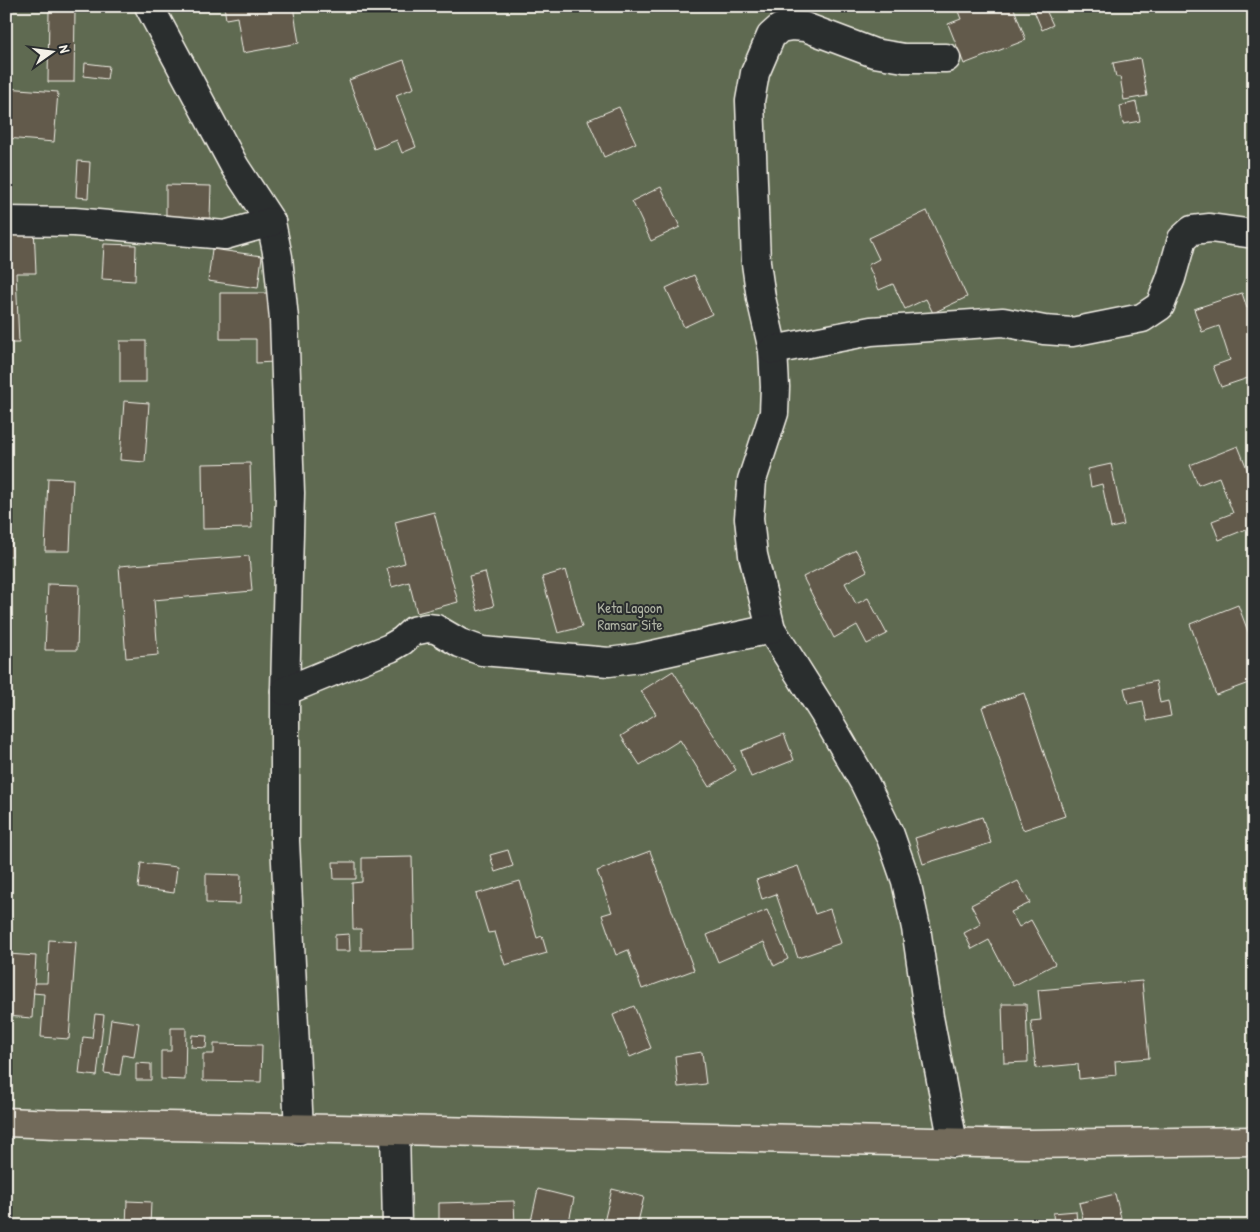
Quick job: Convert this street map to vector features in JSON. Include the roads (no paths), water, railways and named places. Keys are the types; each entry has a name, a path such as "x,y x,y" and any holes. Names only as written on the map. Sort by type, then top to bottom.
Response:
{"main road":[{"path":"6,1122 299,1130 395,1130 953,1143 1254,1141"}],"street":[{"path":"149,6 235,167 271,222 278,258 284,319 290,493 285,691 285,841 299,1130"},
{"path":"946,58 904,58 874,53 804,27 792,26 780,28 771,36 755,73 750,101 756,263 772,350 775,387 774,413 752,480 749,518 753,555 771,629 824,713 864,782 890,835 906,881 916,928 929,1016 953,1143"},
{"path":"6,220 74,222 225,235 271,222"},
{"path":"772,350 871,331 1004,322 1044,330 1072,332 1142,318 1160,306 1171,278 1182,238 1192,230 1210,228 1254,234"},
{"path":"285,691 390,648 402,641 413,631 427,628 436,630 460,643 482,651 609,662 639,658 771,629"},
{"path":"395,1130 397,1226"}],"park label":[{"name":"Keta Lagoon Ramsar Site","path":"630,616"}]}
